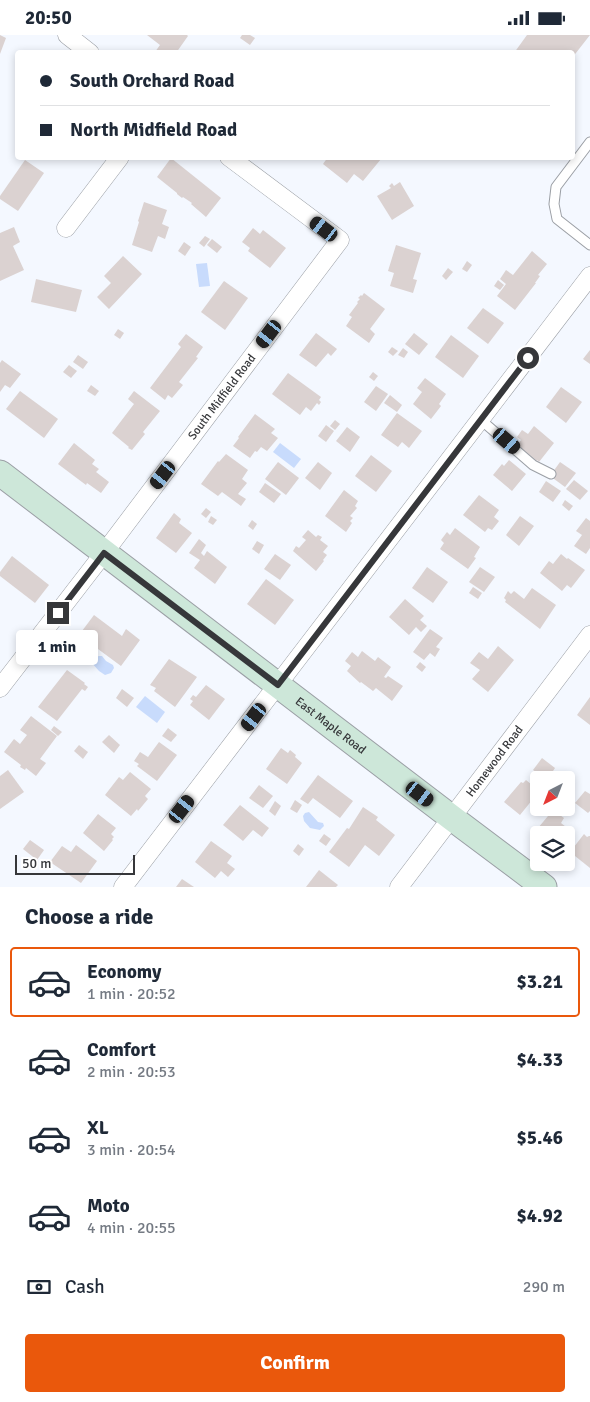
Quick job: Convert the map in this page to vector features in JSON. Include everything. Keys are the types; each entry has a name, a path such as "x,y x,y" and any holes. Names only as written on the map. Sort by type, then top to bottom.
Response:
{"main road":[{"name":"East Maple Road","path":"0,473 544,887"}],"street":[{"path":"67,35 86,50"},
{"path":"66,228 118,160"},
{"name":"South Midfield Road","path":"0,688 340,240 233,160"},
{"path":"122,887 589,279"},
{"name":"Homewood Road","path":"399,887 590,635"}],"lane":[{"path":"590,142 556,187 554,204 557,219 590,245"},
{"path":"480,420 533,465 551,474"}],"water":[{"path":"207,263 210,286 199,287 196,264"},
{"path":"280,443 301,459 294,468 273,452"},
{"path":"102,656 113,665 114,668 111,673 105,675 91,662 93,658"},
{"path":"145,696 165,712 157,723 136,707"},
{"path":"309,812 318,822 323,823 324,826 320,830 310,828 304,821 303,816"}],"building":[{"path":"0,35 6,38 0,54"},
{"path":"147,35 188,36 178,50 156,50 160,45"},
{"path":"242,35 250,35 255,38 250,45 240,38"},
{"path":"527,35 590,35 575,54 575,50 516,50"},
{"path":"25,160 44,173 18,211 0,199 0,196"},
{"path":"170,160 174,160 221,198 206,217 192,203 182,198 157,177"},
{"path":"326,160 380,160 363,181 354,174 347,183 323,164"},
{"path":"400,182 414,206 392,220 377,196 391,188 389,186 392,183 394,186"},
{"path":"144,202 167,210 162,224 169,227 165,239 158,236 152,252 132,245"},
{"path":"14,227 20,242 13,246 24,270 0,281 0,233"},
{"path":"253,228 260,234 263,230 286,248 270,268 248,251 250,248 242,242"},
{"path":"205,236 210,239 204,247 199,243"},
{"path":"212,239 222,247 217,253 207,245"},
{"path":"184,242 191,247 185,256 178,251"},
{"path":"396,245 421,253 413,279 417,280 413,293 390,286 394,273 388,271"},
{"path":"532,251 547,264 538,275 540,276 536,283 515,310 497,296 506,284 500,279 506,270 513,275"},
{"path":"123,256 142,274 109,309 97,297 111,283 104,276"},
{"path":"467,261 472,265 467,272 462,269"},
{"path":"448,268 453,272 446,280 442,276"},
{"path":"36,279 82,290 76,312 31,302"},
{"path":"498,280 504,285 500,290 494,286"},
{"path":"224,281 248,298 225,330 201,312"},
{"path":"364,293 385,309 370,329 375,334 369,343 346,326 352,317 349,315 360,299 358,298"},
{"path":"483,308 504,323 488,344 467,328"},
{"path":"118,329 124,333 120,339 114,335"},
{"path":"316,333 337,349 331,356 328,353 316,367 299,355"},
{"path":"414,333 428,344 419,355 405,344"},
{"path":"186,334 203,347 196,357 198,358 179,382 183,385 172,398 168,395 165,400 150,388 181,347 178,344"},
{"path":"451,335 479,356 463,378 435,357"},
{"path":"392,347 398,351 393,356 388,352"},
{"path":"403,348 408,352 404,358 398,355"},
{"path":"590,350 590,364 583,359"},
{"path":"78,355 88,362 83,369 73,362"},
{"path":"2,360 21,374 10,388 5,385 0,392 0,363"},
{"path":"69,365 77,371 71,378 63,372"},
{"path":"373,372 378,376 374,381 369,377"},
{"path":"288,373 321,397 319,405 317,403 311,411 306,407 300,415 272,394"},
{"path":"425,378 446,394 439,404 441,406 431,419 413,404 422,392 417,388"},
{"path":"91,385 99,391 95,396 87,391"},
{"path":"376,386 388,394 376,411 364,402"},
{"path":"561,387 582,402 566,423 546,407"},
{"path":"20,391 58,419 44,438 6,409"},
{"path":"134,391 160,411 143,432 145,434 132,450 112,433 134,404 128,399"},
{"path":"390,395 402,405 397,412 384,403"},
{"path":"397,413 422,431 409,448 402,442 398,447 381,435"},
{"path":"255,414 275,429 271,433 278,438 267,451 261,447 250,458 233,446"},
{"path":"335,420 340,424 335,430 330,426"},
{"path":"326,425 334,431 326,442 318,436"},
{"path":"534,426 554,443 539,462 537,460 536,462 516,446 521,440 517,437 522,430 528,434"},
{"path":"347,427 360,437 350,452 336,441"},
{"path":"74,443 95,460 92,464 99,469 96,472 109,482 101,493 87,483 86,485 58,464"},
{"path":"226,454 248,470 242,479 247,483 238,494 246,499 241,506 222,492 218,496 201,484 218,461"},
{"path":"371,455 392,471 376,492 355,476"},
{"path":"509,460 526,474 512,491 493,475 502,464 504,466"},
{"path":"278,462 299,478 286,495 265,479"},
{"path":"318,462 332,473 320,490 305,478"},
{"path":"560,462 576,473 565,487 550,476"},
{"path":"574,480 588,491 580,500 566,489"},
{"path":"546,481 561,491 553,502 539,492"},
{"path":"265,483 281,494 274,503 259,492"},
{"path":"344,490 358,501 355,506 357,508 350,516 353,518 350,521 352,523 346,532 325,516"},
{"path":"479,495 499,510 494,517 499,521 492,530 488,528 485,532 463,515"},
{"path":"565,500 573,506 569,511 562,505"},
{"path":"206,508 211,512 206,518 201,514"},
{"path":"174,513 181,519 179,523 192,533 176,553 156,538"},
{"path":"211,516 217,520 213,525 208,522"},
{"path":"520,516 534,526 519,546 506,535"},
{"path":"586,518 590,521 590,548 586,554 574,546 582,535 576,531"},
{"path":"252,520 257,524 253,530 248,526"},
{"path":"455,528 480,547 474,557 476,558 468,569 440,549 444,543 441,540 447,532 450,535"},
{"path":"308,530 316,537 318,535 322,537 320,540 328,546 323,552 327,555 316,571 293,551 296,546 299,548 306,540 302,537"},
{"path":"199,539 206,545 201,553 204,556 207,551 227,567 215,584 194,568 200,560 189,553"},
{"path":"257,541 264,545 259,554 252,549"},
{"path":"275,554 291,565 280,580 264,569"},
{"path":"561,554 585,570 571,588 567,585 562,591 540,573 549,561 553,564"},
{"path":"12,556 49,585 35,603 0,576 0,572"},
{"path":"427,567 448,582 433,603 412,588"},
{"path":"480,567 495,577 484,592 469,582"},
{"path":"266,579 294,600 275,625 247,604"},
{"path":"473,587 482,593 478,599 469,593"},
{"path":"532,588 556,605 540,629 505,602 504,598 508,591 511,594 514,591 524,599"},
{"path":"405,599 424,616 420,620 427,626 421,632 416,627 409,635 389,617"},
{"path":"94,615 122,636 126,629 140,640 121,666 79,635"},
{"path":"430,629 443,638 436,647 440,649 435,657 430,653 424,660 413,652"},
{"path":"498,646 514,660 488,692 472,679 480,670 470,663 479,652 488,659"},
{"path":"362,651 375,661 378,657 391,667 384,677 388,676 403,686 392,701 376,688 373,691 360,683 347,671 351,666 345,661 352,652 358,657"},
{"path":"169,659 197,677 175,707 154,691 156,688 150,685"},
{"path":"420,662 426,667 422,672 416,667"},
{"path":"67,670 88,687 85,691 82,689 57,721 38,707"},
{"path":"206,685 225,699 209,720 190,705 193,701 190,699 193,695 196,697"},
{"path":"122,689 134,698 127,707 116,698"},
{"path":"590,697 590,725 577,715"},
{"path":"31,716 57,736 40,759 46,763 36,776 26,768 25,770 20,767 21,765 4,752 14,739 20,744 27,735 20,730"},
{"path":"54,726 62,732 58,736 51,730"},
{"path":"168,728 177,735 171,742 162,736"},
{"path":"109,735 120,745 114,753 102,742"},
{"path":"159,742 177,755 157,781 137,766 139,764 134,761 140,752 148,757"},
{"path":"79,745 88,752 83,759 74,751"},
{"path":"281,748 288,753 290,750 302,763 287,784 266,769"},
{"path":"542,758 555,768 553,771 533,770"},
{"path":"8,770 24,792 0,809 0,776"},
{"path":"130,772 151,789 145,796 148,799 131,816 105,795 119,777 123,780"},
{"path":"318,775 353,801 340,818 313,798 308,804 300,799"},
{"path":"526,780 530,783 530,803 520,815 504,802 521,782 523,783"},
{"path":"259,785 273,796 263,808 249,798"},
{"path":"585,791 590,794 590,811 588,813 575,803"},
{"path":"295,800 302,805 297,813 290,809"},
{"path":"275,801 281,806 275,816 269,811"},
{"path":"240,805 269,828 262,837 253,830 243,841 223,825"},
{"path":"363,807 378,817 376,820 395,835 379,856 365,845 349,867 329,852 347,828 349,829"},
{"path":"98,814 116,828 111,834 114,837 113,840 104,851 83,833"},
{"path":"548,816 561,816 564,818 561,823 565,826 540,826"},
{"path":"324,834 331,839 326,846 319,841"},
{"path":"584,834 587,837 590,836 590,868 575,856 575,846"},
{"path":"30,840 44,850 37,860 23,849"},
{"path":"211,841 232,856 227,863 235,869 228,877 221,871 215,878 195,862"},
{"path":"298,844 304,849 299,856 293,851"},
{"path":"76,845 97,861 81,883 50,862 62,846 71,852"},
{"path":"319,870 338,885 336,887 306,887"},
{"path":"182,879 194,887 176,887"}],"route":[{"path":"58,613 104,553 278,685 528,358"}]}
